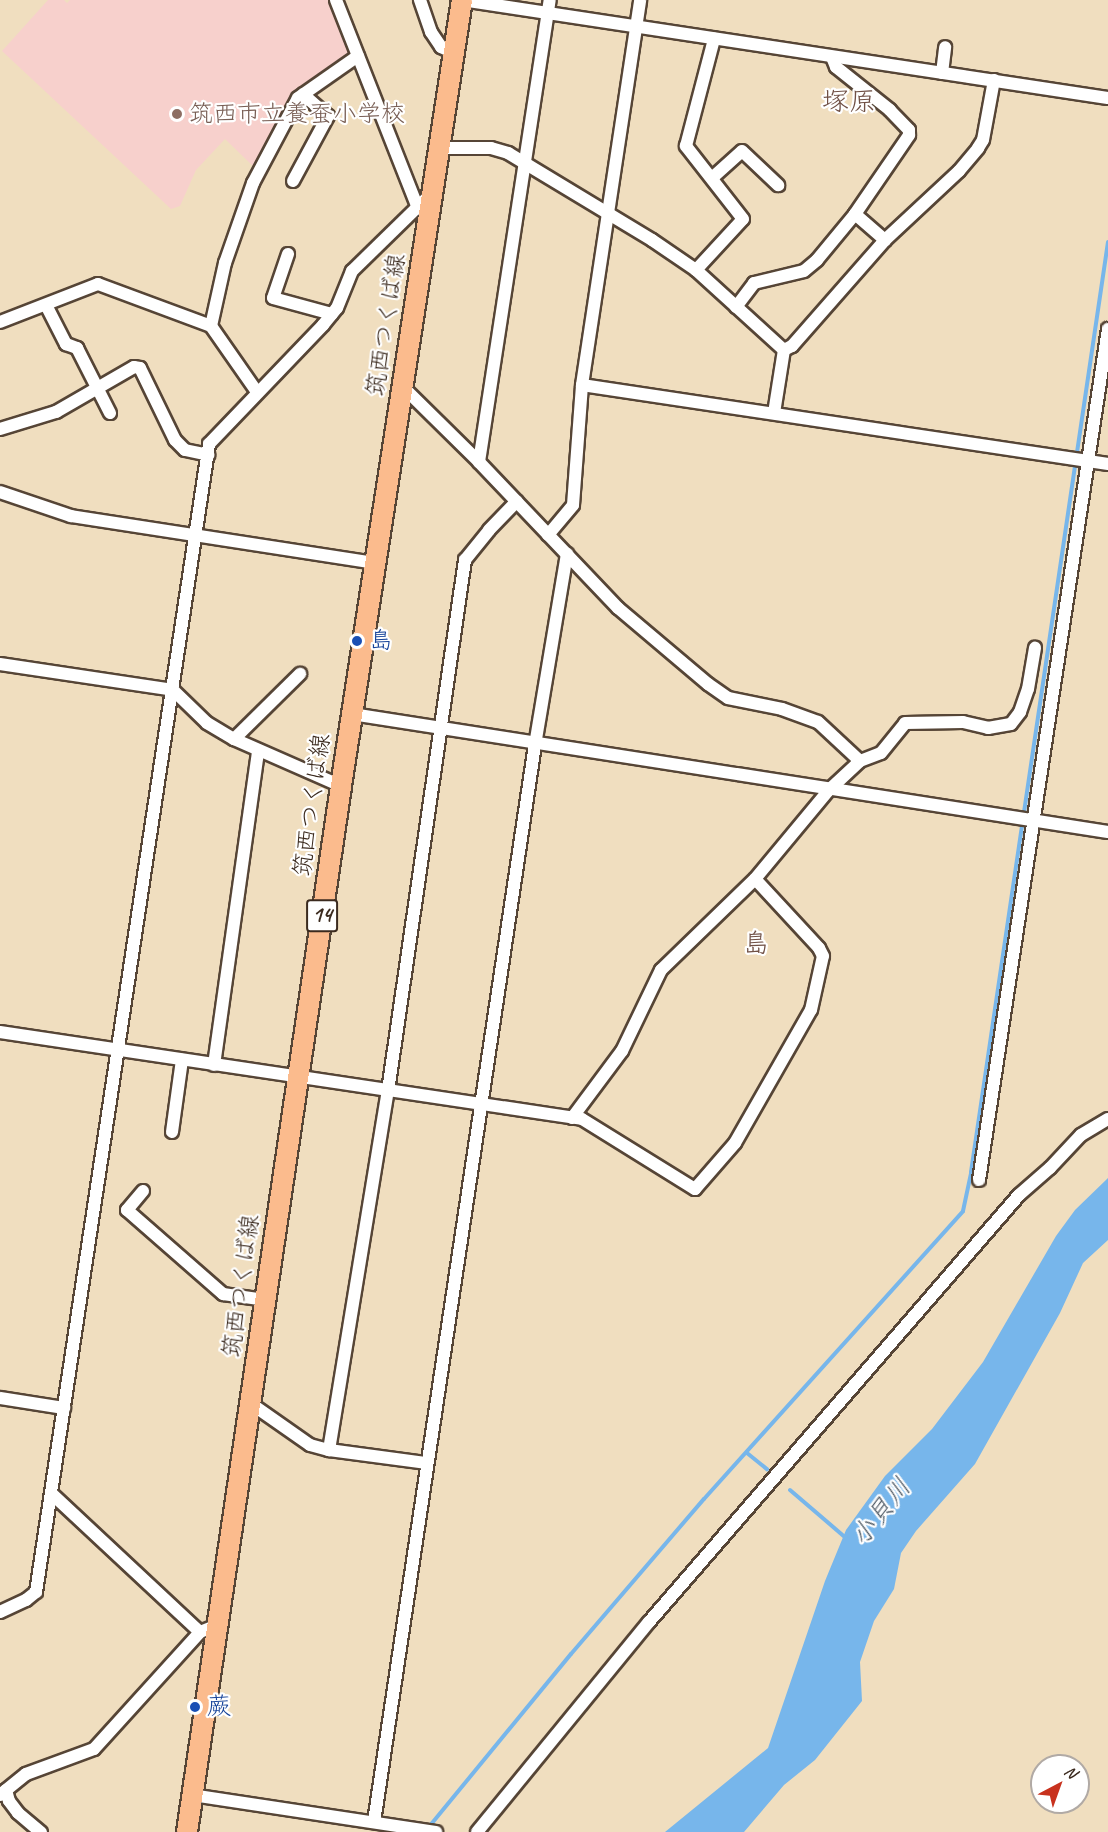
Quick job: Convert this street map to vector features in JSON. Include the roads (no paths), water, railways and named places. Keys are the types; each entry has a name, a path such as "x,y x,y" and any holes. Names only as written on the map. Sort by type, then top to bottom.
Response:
{"main road":[{"name":"筑西つくば線","path":"187,1832 208,1629 250,1403 402,386 425,201 438,147 462,0"}],"street":[{"path":"0,1612 26,1600 36,1592 209,444 332,314 352,271 425,201 358,56 336,0"},
{"path":"420,0 441,47 454,53"},
{"path":"462,0 548,15 1108,98"},
{"path":"479,462 550,0"},
{"path":"548,535 573,505 582,385 606,212 640,0"},
{"path":"696,270 743,219 686,146 714,39"},
{"path":"942,72 945,47"},
{"path":"211,326 225,263 253,183 298,98 358,56"},
{"path":"736,307 754,283 804,271 817,260 855,214 906,142 909,130 879,100 836,67 832,57"},
{"path":"784,350 792,346 885,240 959,171 978,148 994,80"},
{"path":"293,181 328,116 303,94"},
{"path":"438,147 491,148 508,153 652,240 696,270 784,350"},
{"path":"712,178 742,151 778,185"},
{"path":"855,214 885,240"},
{"path":"288,254 273,298 332,314"},
{"path":"0,322 98,284 211,326 257,392"},
{"path":"46,305 66,344 77,348 110,413"},
{"path":"979,1180 1027,820 1081,460 1108,329"},
{"path":"774,412 784,350"},
{"path":"0,429 56,412 98,390 134,367 140,368 175,440 185,450 208,455"},
{"path":"582,385 774,412 1108,464"},
{"path":"402,386 517,501 618,608 708,684 728,698 782,709 818,722 860,761"},
{"path":"0,492 71,516 376,563"},
{"path":"329,1450 388,1091 465,560 489,530 517,501"},
{"path":"374,1822 483,1106 535,745 567,554"},
{"path":"572,1118 622,1051 661,970 755,879 829,790 860,761 881,753 905,723 963,722 988,728 1011,724 1020,712 1028,689 1035,648"},
{"path":"0,664 173,690 207,723 234,739 258,752 341,786"},
{"path":"234,739 300,674"},
{"path":"352,714 535,745 1108,832"},
{"path":"214,1065 258,752"},
{"path":"0,1032 582,1119 695,1189 735,1143 811,1010 823,956 819,948 755,879"},
{"path":"172,1132 182,1060"},
{"path":"477,1832 649,1622 1019,1195 1050,1168 1081,1135 1108,1119"},
{"path":"143,1191 127,1210 223,1294 265,1300"},
{"path":"0,1398 64,1408"},
{"path":"250,1403 295,1436 310,1444 329,1450 427,1463"},
{"path":"41,1832 18,1813 3,1793 26,1774 94,1749 208,1629 52,1494"},
{"path":"192,1795 429,1831"}],"water":[{"name":"小貝川","path":"1108,1178 1108,1240 1083,1263 1060,1313 975,1464 916,1531 901,1553 894,1589 874,1621 860,1662 862,1701 815,1760 784,1785 744,1832 665,1832 768,1748 825,1581 846,1530 885,1476 932,1429 983,1362 1056,1236 1075,1210"}],"waterway":[{"path":"428,1828 571,1654 704,1499 963,1211 971,1172 1108,242"},
{"path":"747,1453 767,1469"},
{"name":"小貝川","path":"790,1490 846,1538"}],"place":[{"name":"筑西市立養蚕小学校","path":"177,114"},
{"name":"島","path":"357,641"},
{"name":"蕨","path":"195,1707"}],"district":[{"name":"塚原","path":"849,102"},
{"name":"島","path":"756,944"}]}
